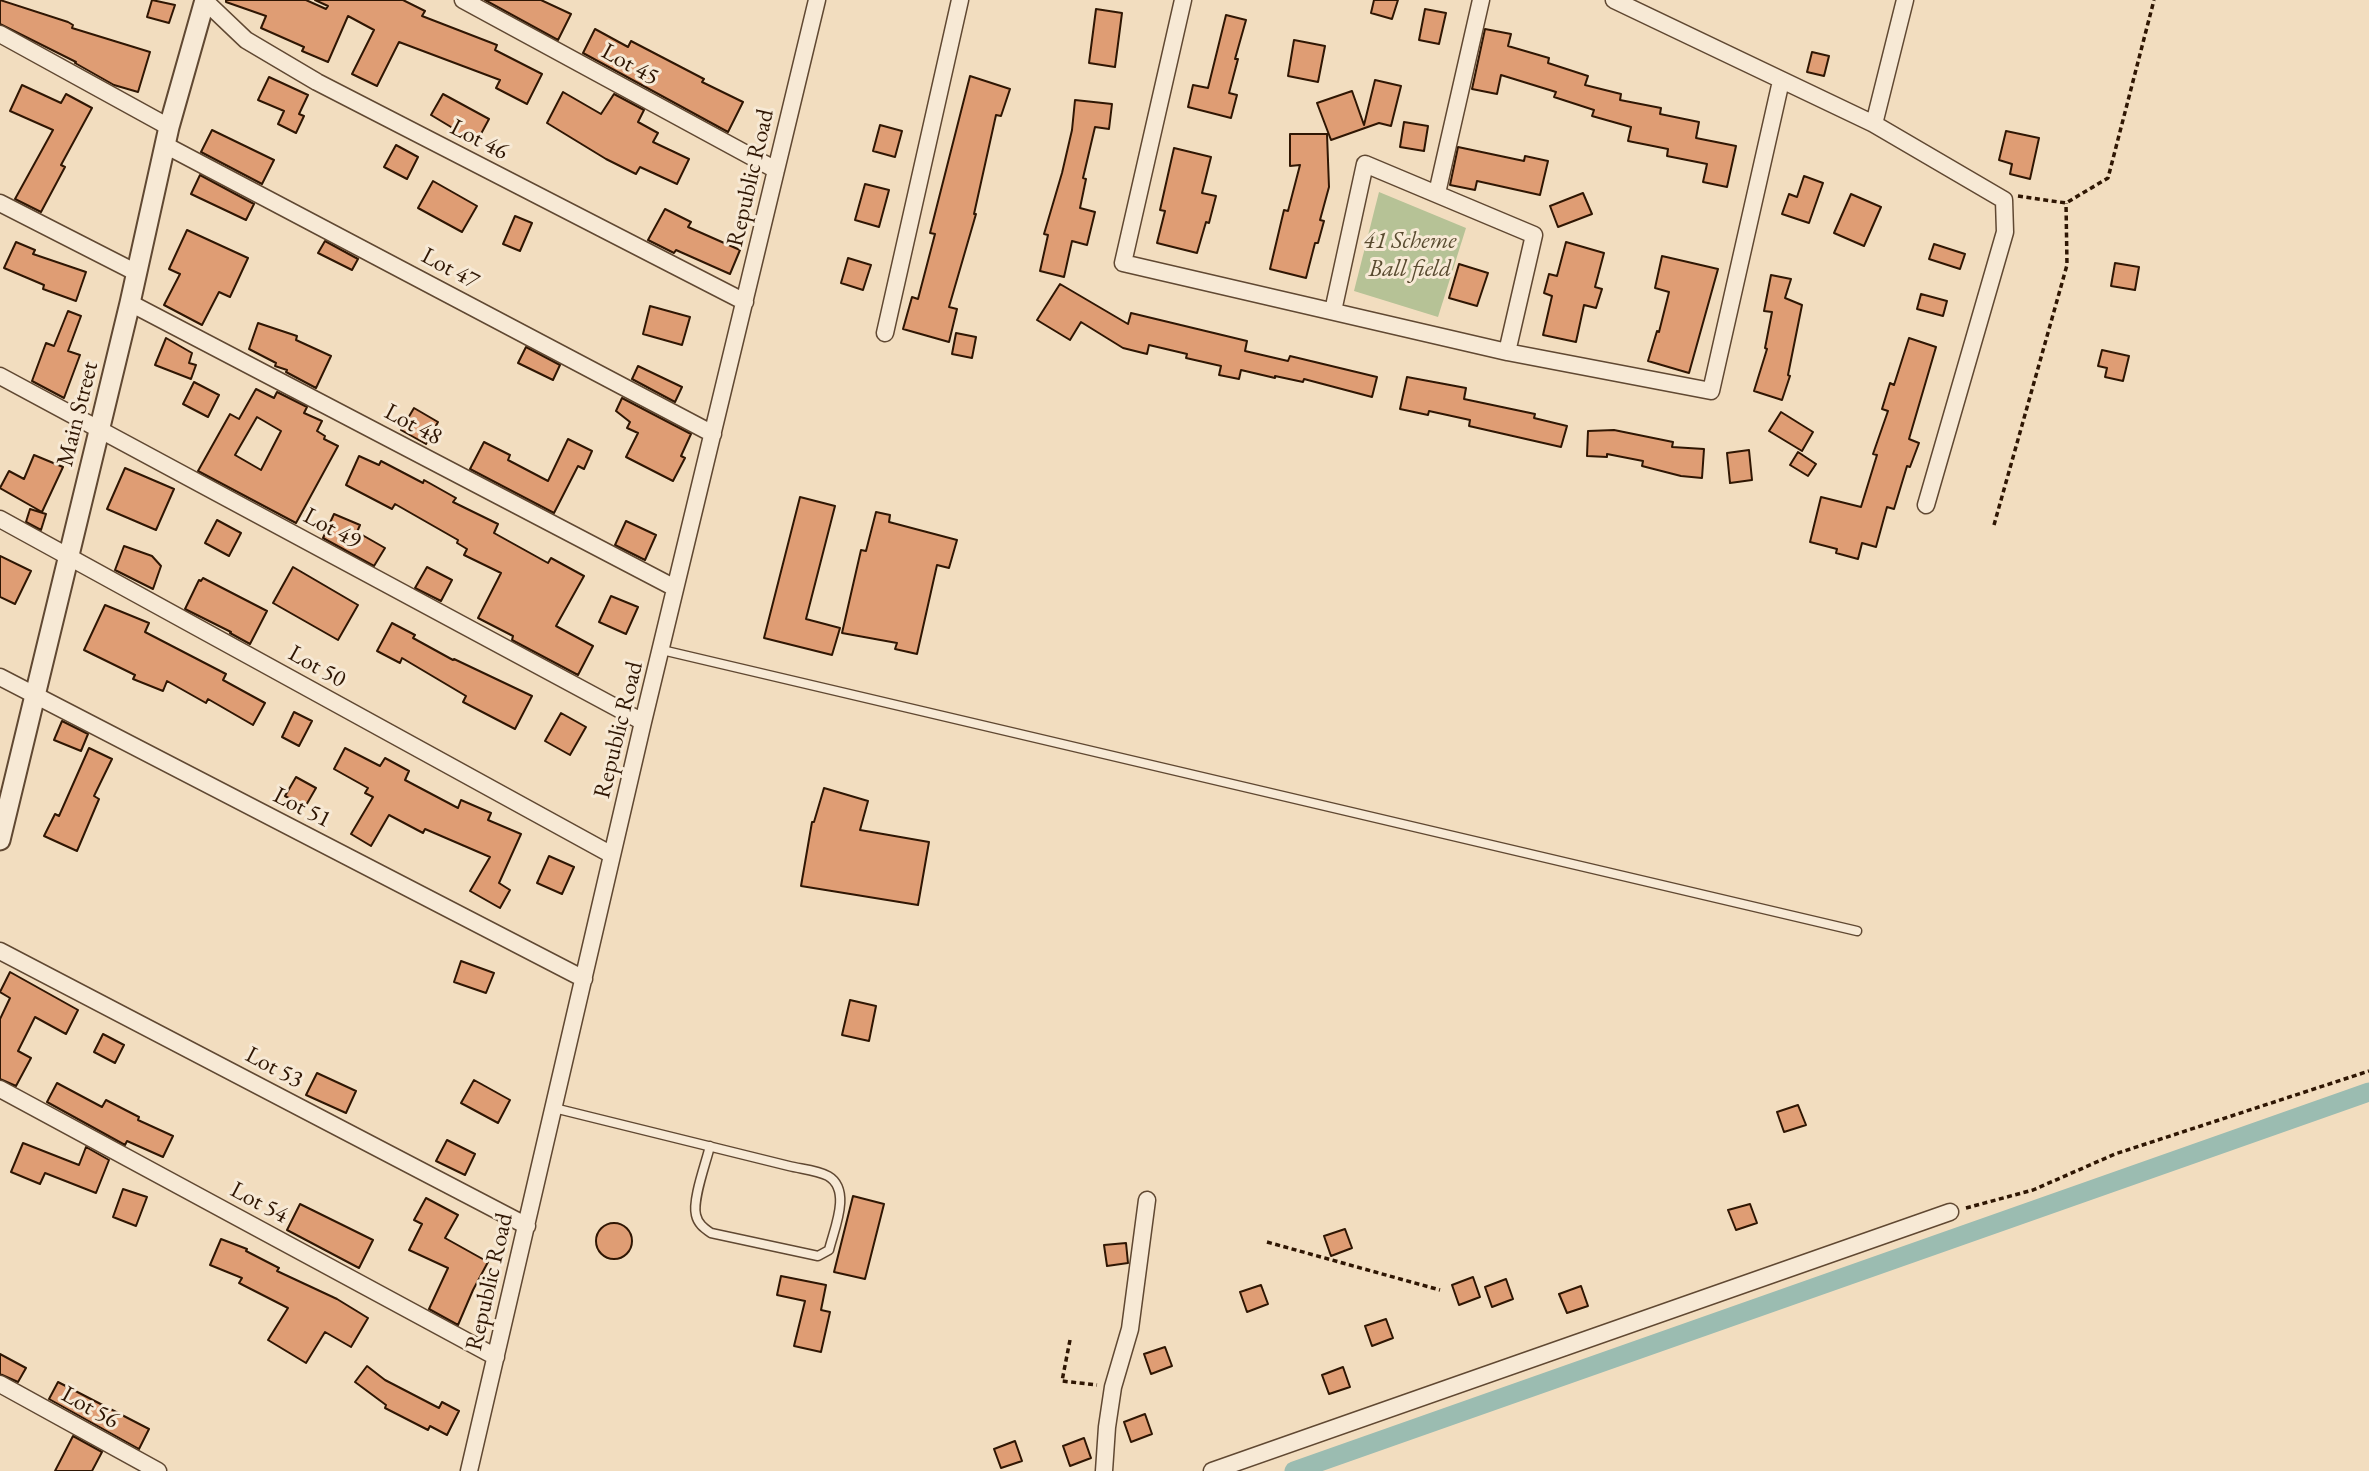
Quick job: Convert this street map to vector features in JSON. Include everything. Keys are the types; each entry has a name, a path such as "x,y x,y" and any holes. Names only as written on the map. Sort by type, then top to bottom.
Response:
{"street":[{"name":"Main Street","path":"0,840 2,819 35,695 130,303 167,136 205,0"},
{"name":"Lot 46","path":"205,0 246,40 317,82 745,302"},
{"name":"Lot 45","path":"463,0 776,170"},
{"name":"Republic Road","path":"469,1471 643,722 817,0"},
{"path":"885,333 960,0"},
{"path":"1183,0 1123,263 1507,352 1711,391 1781,81"},
{"path":"1437,193 1480,0"},
{"path":"1874,124 1905,0"},
{"path":"1619,1 1874,124 2004,200 2005,232 1926,505"},
{"name":"Lot 47","path":"0,34 167,136 713,434"},
{"path":"1333,311 1365,164 1534,235 1507,352"},
{"path":"0,204 137,273"},
{"name":"Lot 48","path":"130,303 675,588"},
{"name":"Lot 49","path":"0,376 643,722"},
{"name":"Lot 50","path":"0,519 612,855"},
{"name":"Lot 51","path":"0,677 584,979"},
{"name":"Lot 53","path":"0,951 527,1226"},
{"name":"Lot 54","path":"0,1089 496,1357"},
{"path":"1104,1471 1113,1387 1130,1329 1147,1200"},
{"path":"1212,1471 1950,1212"},
{"name":"Lot 56","path":"0,1384 159,1471"}],"lane":[{"path":"662,650 1857,931"},
{"path":"554,1108 710,1146 827,1175 839,1190 841,1199 829,1250 818,1256 710,1233 701,1226 695,1214 696,1202 710,1146"}],"path":[{"path":"1987,191 2066,203 2108,178 2154,0"},
{"path":"1994,525 2067,265 2066,203"},
{"path":"1950,1212 2033,1190 2115,1154 2369,1071"},
{"path":"1267,1242 1440,1290"},
{"path":"1070,1340 1062,1381 1113,1387"}],"green space":[{"name":"41 Scheme Ball field","path":"1379,192 1466,228 1438,317 1354,291"}],"building":[{"path":"0,0 68,22 73,25 72,28 150,52 138,92 114,85 76,62 0,24"},
{"path":"152,0 175,5 169,23 147,17"},
{"path":"226,0 306,0 326,9 328,6 315,0 403,0 425,11 422,16 497,45 495,50 542,74 527,104 496,88 500,80 399,42 377,86 352,74 374,30 348,16 328,62 302,51 304,47 261,28 266,16"},
{"path":"485,0 541,0 571,14 558,40"},
{"path":"1374,0 1398,0 1392,19 1371,13"},
{"path":"1096,9 1122,13 1115,67 1089,63"},
{"path":"1425,9 1446,13 1439,44 1419,40"},
{"path":"1226,15 1246,20 1229,93 1237,95 1231,118 1188,107 1193,85 1208,88"},
{"path":"595,29 628,47 631,41 743,102 728,132 583,53"},
{"path":"1485,29 1511,34 1508,46 1549,58 1548,63 1588,76 1585,85 1621,94 1620,100 1661,108 1660,114 1699,122 1696,138 1736,146 1727,187 1703,182 1707,164 1667,156 1668,149 1628,141 1631,127 1592,116 1594,110 1554,97 1556,92 1501,75 1497,94 1472,89"},
{"path":"1294,40 1325,46 1318,82 1288,76"},
{"path":"1812,52 1829,56 1824,76 1807,72"},
{"path":"970,76 1010,89 1001,116 996,115 976,214 949,307 957,309 949,342 903,329 912,297 918,299 935,234 930,233"},
{"path":"269,77 308,95 299,114 304,116 296,133 278,124 284,111 258,100"},
{"path":"1375,80 1401,86 1391,126 1379,123 1331,140 1317,103 1352,91 1364,125"},
{"path":"22,85 61,103 66,94 92,108 61,165 65,167 41,212 15,199 53,130 10,111"},
{"path":"563,92 601,114 614,94 644,110 638,122 658,133 653,142 689,159 677,184 640,167 636,174 547,123"},
{"path":"443,94 489,119 475,145 454,134 456,130 431,115"},
{"path":"1075,100 1112,104 1109,129 1095,127 1083,178 1086,179 1080,208 1095,212 1087,245 1072,241 1064,277 1040,271 1048,235 1044,234 1072,130"},
{"path":"1404,122 1428,126 1424,151 1400,147"},
{"path":"880,125 902,131 895,157 873,151"},
{"path":"212,130 274,160 262,184 201,152"},
{"path":"2006,131 2039,138 2030,179 2010,174 2012,164 1999,160"},
{"path":"1290,134 1327,134 1329,187 1320,220 1324,221 1306,278 1270,269 1284,210 1288,211 1300,165 1290,166"},
{"path":"396,145 418,157 407,179 384,167"},
{"path":"1458,147 1524,161 1525,156 1548,161 1540,195 1477,181 1475,190 1450,185"},
{"path":"1174,148 1211,157 1202,193 1216,196 1197,253 1157,243 1165,211 1160,210"},
{"path":"200,175 254,204 246,220 191,194"},
{"path":"1804,176 1823,183 1809,223 1782,214 1789,194 1797,197"},
{"path":"433,181 477,206 462,232 418,208"},
{"path":"865,184 889,190 879,227 855,220"},
{"path":"1583,193 1592,214 1558,227 1550,206"},
{"path":"1851,194 1881,207 1864,246 1834,233"},
{"path":"665,209 691,222 688,227 740,250 730,274 648,240"},
{"path":"515,216 532,223 520,251 503,244"},
{"path":"187,230 248,258 230,297 219,292 202,325 164,305 180,274 169,269"},
{"path":"325,241 358,259 352,270 318,253"},
{"path":"16,242 35,250 33,254 86,272 76,301 43,289 44,285 4,268"},
{"path":"1566,242 1604,253 1595,287 1602,289 1596,308 1584,305 1576,342 1543,335 1552,296 1544,293 1549,274 1557,276"},
{"path":"1934,244 1965,254 1960,269 1929,259"},
{"path":"1662,256 1718,269 1689,373 1648,361 1669,292 1655,288"},
{"path":"848,258 871,265 863,290 841,283"},
{"path":"2115,263 2139,267 2135,290 2111,286"},
{"path":"1459,264 1488,273 1477,306 1449,298"},
{"path":"1771,275 1791,279 1785,298 1802,305 1788,375 1790,376 1782,400 1754,391 1767,349 1765,348 1772,312 1764,311"},
{"path":"1060,284 1128,324 1131,313 1247,341 1245,351 1288,361 1290,356 1377,377 1372,397 1304,379 1303,382 1275,378 1241,370 1239,379 1219,375 1221,366 1186,358 1187,354 1149,345 1147,354 1123,348 1081,322 1070,340 1037,320"},
{"path":"1921,294 1947,301 1943,316 1917,309"},
{"path":"650,306 690,317 682,345 643,334"},
{"path":"68,311 81,316 68,351 80,355 64,398 32,381 46,343 54,346"},
{"path":"258,323 297,336 296,340 331,356 316,388 249,349"},
{"path":"956,333 976,337 972,358 952,354"},
{"path":"166,338 192,353 189,363 196,365 191,379 155,365"},
{"path":"1909,338 1936,347 1909,439 1919,443 1910,467 1907,466 1894,509 1887,507 1876,547 1862,543 1858,559 1836,553 1837,549 1810,542 1821,497 1861,507 1877,455 1873,454 1888,411 1882,409 1890,383 1894,385"},
{"path":"526,347 560,365 553,380 518,363"},
{"path":"2102,350 2129,356 2123,381 2105,377 2107,368 2098,366"},
{"path":"638,366 682,387 675,402 632,379"},
{"path":"1407,377 1466,388 1464,399 1535,414 1534,418 1567,426 1561,447 1469,426 1470,420 1429,411 1428,415 1400,409"},
{"path":"194,382 219,395 208,417 183,404"},
{"path":"256,389 274,398 277,392 307,407 304,413 322,421 317,431 325,436 324,439 338,446 296,523 198,471 230,414 239,419","holes":["257,417 281,431 261,470 235,455"]},
{"path":"622,398 691,434 681,456 685,458 673,481 626,457 638,433 627,428 630,422 616,411"},
{"path":"414,408 438,422 426,444 401,430"},
{"path":"1781,412 1813,432 1802,451 1769,431"},
{"path":"1614,430 1673,442 1672,447 1704,449 1702,478 1681,476 1642,466 1643,461 1607,454 1607,457 1587,456 1588,431"},
{"path":"568,439 592,451 584,469 578,466 554,513 470,469 484,442 510,455 508,460 548,481"},
{"path":"1749,450 1752,480 1730,483 1727,453"},
{"path":"1798,452 1816,464 1808,476 1790,465"},
{"path":"34,455 63,467 42,512 0,488 9,471 24,479"},
{"path":"359,456 379,465 381,461 423,483 424,480 456,498 453,502 498,524 494,533 548,563 551,558 584,576 556,626 593,646 578,675 512,640 513,636 478,618 501,573 464,555 467,549 457,543 458,540 395,504 392,509 346,485"},
{"path":"125,468 174,489 156,530 107,509"},
{"path":"800,497 835,506 806,619 840,628 832,655 764,638"},
{"path":"30,509 46,514 41,530 26,522"},
{"path":"876,512 890,515 889,522 957,540 949,568 937,565 917,654 895,649 897,643 842,633 861,550 866,551"},
{"path":"334,514 360,525 357,532 385,548 374,566 323,538"},
{"path":"217,520 241,533 229,556 205,543"},
{"path":"626,521 656,535 645,560 615,545"},
{"path":"124,546 152,556 161,566 153,589 115,570"},
{"path":"0,556 31,571 15,604 0,597"},
{"path":"293,567 358,605 338,640 273,603"},
{"path":"427,567 452,580 441,601 415,588"},
{"path":"203,578 267,611 250,644 185,609 199,580"},
{"path":"611,596 638,607 626,634 599,622"},
{"path":"105,605 149,623 145,632 226,674 223,680 265,703 253,725 208,699 206,703 167,681 163,691 133,679 135,675 84,650"},
{"path":"392,623 453,660 532,696 515,729 463,702 466,696 402,658 400,663 377,651"},
{"path":"294,712 312,721 299,746 282,737"},
{"path":"561,713 586,727 570,755 545,741"},
{"path":"62,721 88,734 81,751 54,740"},
{"path":"89,748 112,759 94,796 99,799 77,851 44,836 55,814 59,816"},
{"path":"345,748 380,766 385,758 409,771 405,780 458,808 461,800 491,813 488,820 521,834 499,883 510,890 500,908 470,891 490,857 425,829 423,833 389,815 371,846 351,834 373,797 365,793 368,788 334,769"},
{"path":"296,777 316,788 305,807 285,796"},
{"path":"824,788 868,801 860,830 929,842 918,905 801,886 812,822"},
{"path":"549,856 574,867 562,894 537,883"},
{"path":"461,961 494,973 486,993 454,982"},
{"path":"10,972 78,1010 66,1034 35,1017 18,1051 31,1058 16,1086 0,1079 0,1019 10,998 0,992"},
{"path":"850,1000 876,1006 869,1041 842,1035"},
{"path":"103,1034 124,1045 115,1063 94,1052"},
{"path":"317,1073 356,1091 346,1113 306,1095"},
{"path":"474,1080 510,1100 498,1123 461,1103"},
{"path":"57,1083 102,1107 106,1100 139,1117 138,1120 173,1136 163,1157 127,1141 125,1145 47,1102"},
{"path":"1798,1105 1806,1125 1784,1132 1777,1112"},
{"path":"447,1140 475,1154 465,1175 436,1161"},
{"path":"23,1143 79,1165 86,1147 109,1160 96,1193 45,1173 40,1184 11,1172"},
{"path":"123,1189 147,1197 136,1226 113,1217"},
{"path":"853,1196 884,1204 865,1279 834,1272"},
{"path":"426,1198 458,1215 445,1238 488,1262 458,1325 429,1309 448,1268 409,1250 422,1224 414,1220"},
{"path":"300,1204 373,1240 359,1268 287,1230"},
{"path":"1750,1204 1757,1223 1736,1230 1728,1210"},
{"path":"614,1223 627,1228 632,1241 627,1254 614,1259 601,1254 596,1241 601,1228"},
{"path":"1345,1229 1352,1248 1331,1256 1324,1236"},
{"path":"221,1239 247,1249 246,1251 279,1268 277,1271 337,1299 368,1318 351,1347 325,1332 306,1363 268,1340 288,1308 239,1283 242,1278 210,1265"},
{"path":"1126,1243 1128,1263 1107,1266 1104,1245"},
{"path":"781,1276 826,1285 821,1310 830,1312 821,1352 794,1346 805,1301 777,1295"},
{"path":"1473,1277 1480,1297 1459,1305 1452,1285"},
{"path":"1506,1279 1513,1299 1492,1307 1485,1287"},
{"path":"1261,1285 1268,1304 1247,1312 1240,1292"},
{"path":"1581,1286 1588,1306 1567,1313 1559,1294"},
{"path":"1386,1319 1393,1338 1372,1346 1365,1326"},
{"path":"1165,1347 1172,1366 1151,1374 1144,1354"},
{"path":"0,1354 26,1368 18,1382 0,1374"},
{"path":"367,1366 385,1380 439,1408 442,1402 459,1411 447,1435 430,1426 428,1430 385,1408 386,1405 355,1382"},
{"path":"1343,1367 1350,1387 1329,1394 1322,1375"},
{"path":"58,1382 149,1429 139,1449 49,1399"},
{"path":"1145,1414 1152,1434 1131,1442 1124,1422"},
{"path":"73,1436 102,1452 92,1471 55,1471"},
{"path":"1084,1438 1091,1458 1070,1466 1063,1446"},
{"path":"1015,1441 1022,1461 1001,1468 994,1449"}],"waterway":[{"path":"1294,1471 2369,1092"}]}
